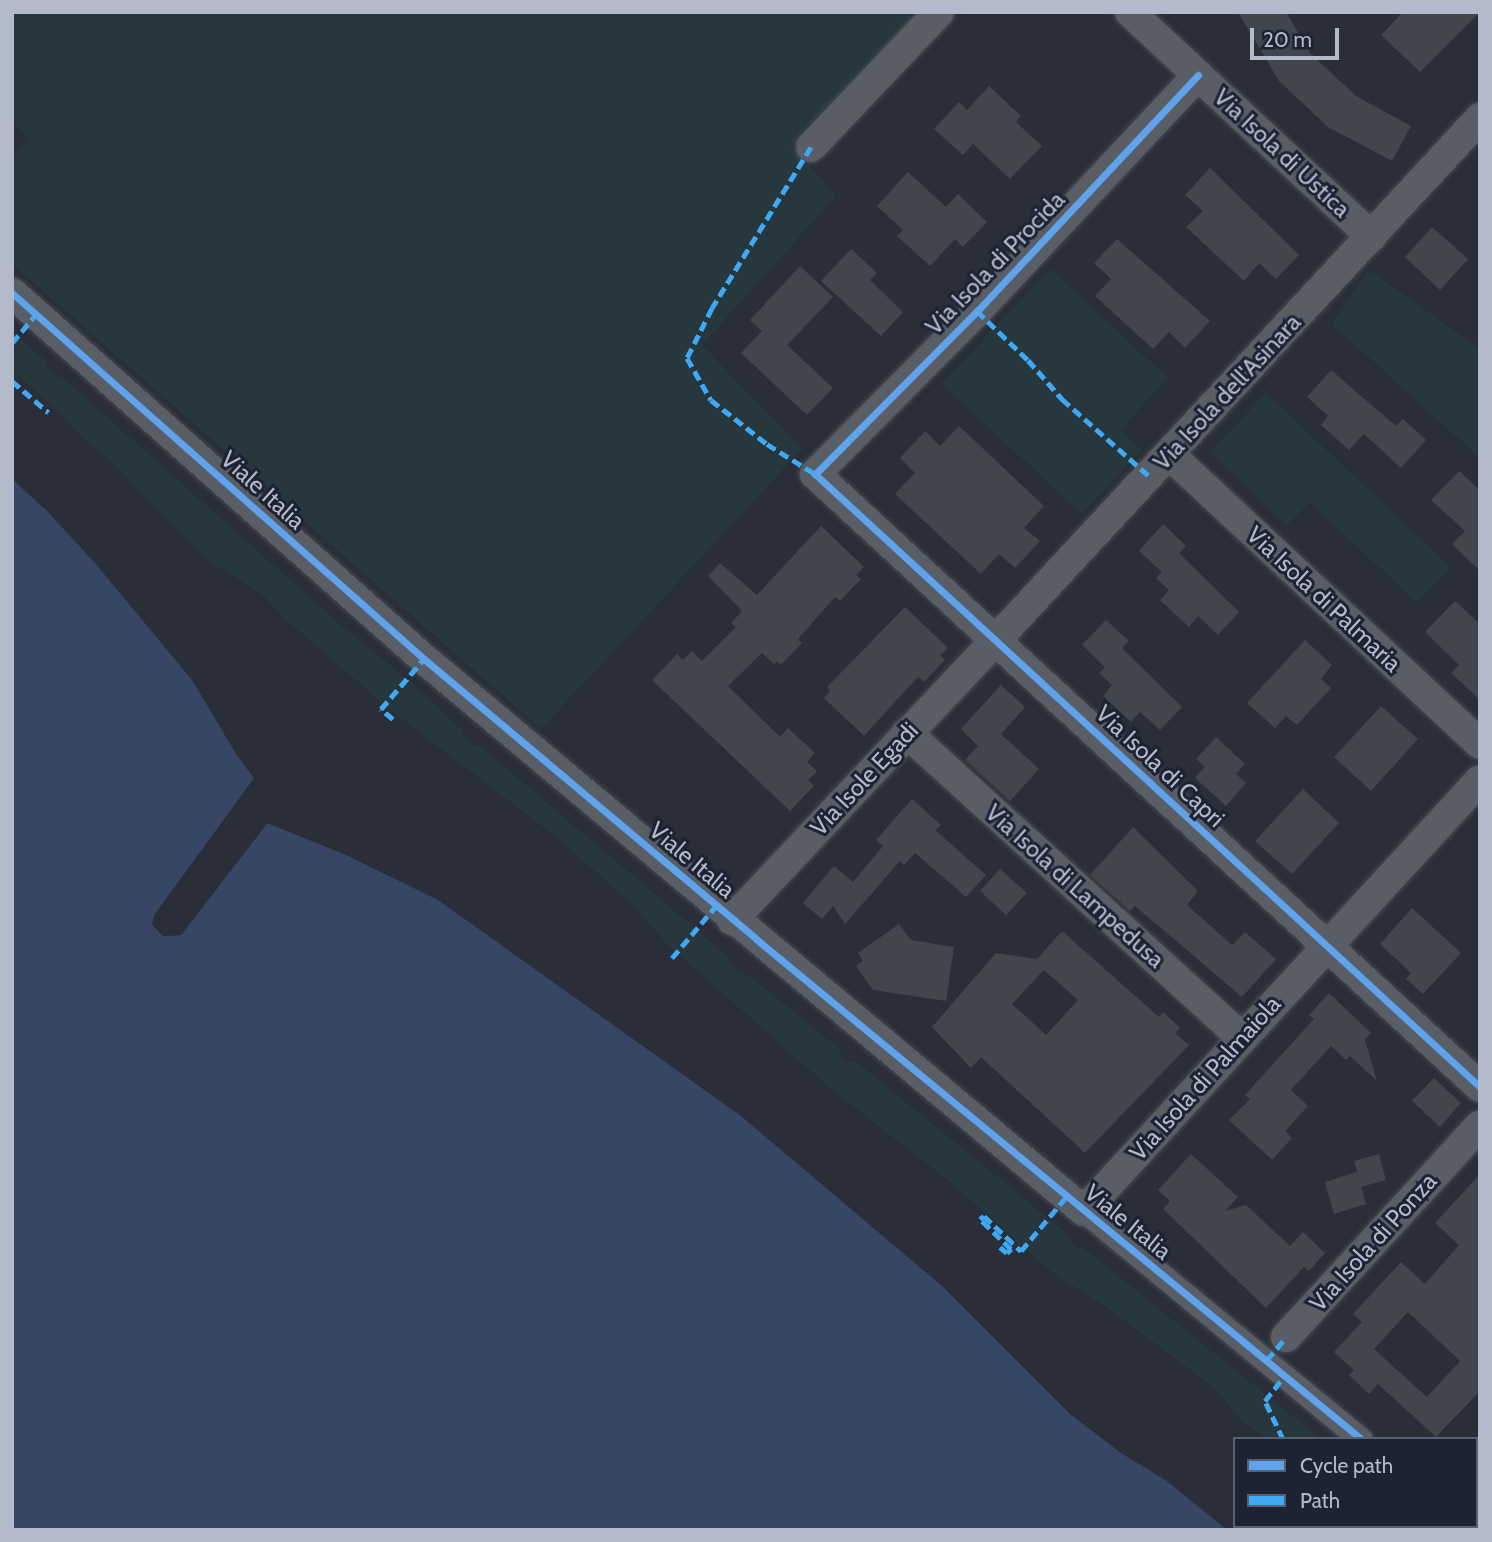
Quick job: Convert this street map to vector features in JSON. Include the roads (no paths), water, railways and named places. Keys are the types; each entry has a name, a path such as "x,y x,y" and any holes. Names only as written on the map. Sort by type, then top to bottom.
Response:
{"street":[{"path":"811,146 939,12"},
{"name":"Via Isola di Ustica","path":"1130,12 1372,237"},
{"name":"Via Isola di Procida","path":"815,474 977,311 1198,75"},
{"name":"Via Isola dell'Asinara","path":"996,640 1467,132"},
{"name":"Viale Italia","path":"12,293 424,659 732,920 1359,1437"},
{"name":"Via Isola di Palmaria","path":"1169,454 1480,744"},
{"name":"Via Isola di Capri","path":"815,474 1480,1087"},
{"name":"Via Isole Egadi","path":"732,920 996,640"},
{"name":"Via Isola di Lampedusa","path":"907,733 1242,1038"},
{"name":"Via Isola di Palmaiola","path":"1084,1210 1480,780"},
{"name":"Via Isola di Ponza","path":"1267,1360 1480,1125"}],"water":[{"path":"12,479 47,511 94,562 192,680 236,754 254,778 155,914 152,924 163,936 181,935 267,823 346,855 438,900 741,1116 942,1286 1070,1414 1121,1453 1167,1481 1227,1530 12,1530"}]}
